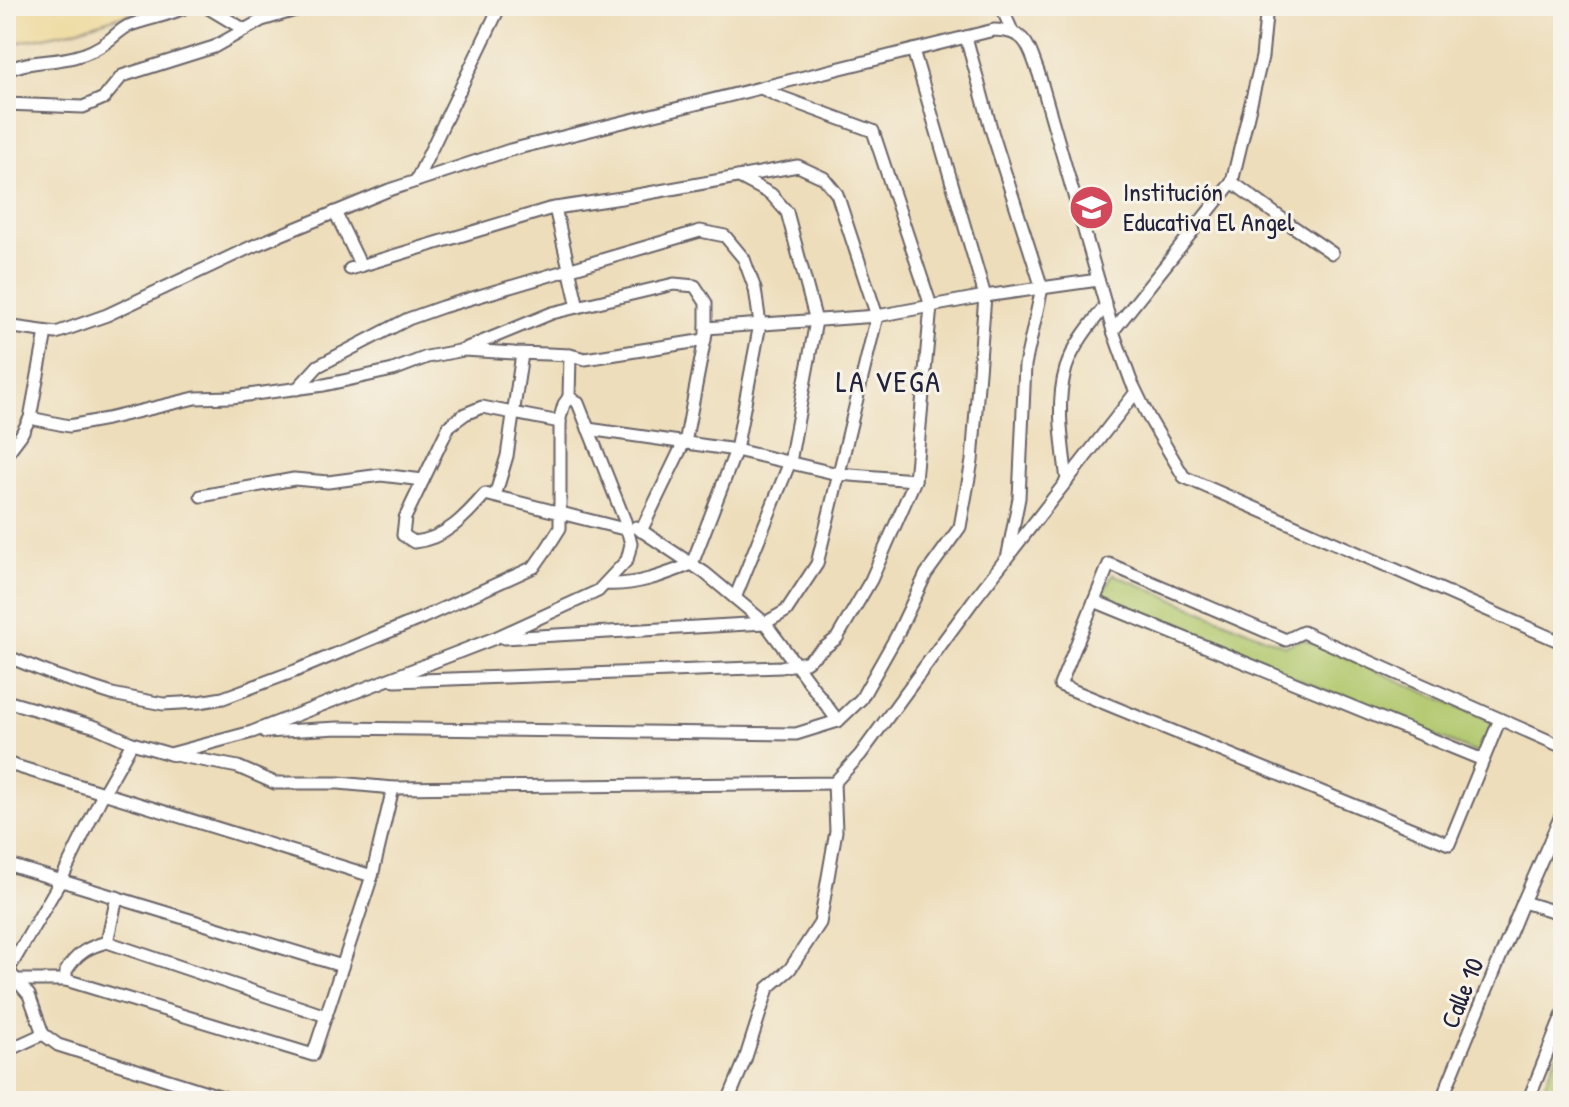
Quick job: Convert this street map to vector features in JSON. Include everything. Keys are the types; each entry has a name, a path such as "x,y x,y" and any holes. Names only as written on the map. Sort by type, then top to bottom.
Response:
{"street":[{"path":"6,71 25,63 42,63 90,52 126,27 174,14 188,6"},
{"path":"205,6 245,30"},
{"path":"6,104 83,107 104,98 122,76 214,47 262,20 309,6"},
{"path":"416,181 500,6"},
{"path":"1001,6 1012,31 1027,44 1039,74 1113,331 1136,392 1184,477 1563,643"},
{"path":"1113,331 1232,182 1262,57 1267,6"},
{"path":"6,326 56,333 107,315 251,247 335,212 510,150 994,30 1012,31"},
{"path":"966,37 992,132 1042,288 1025,365 1019,498 1007,558"},
{"path":"252,732 338,728 796,734 838,721 861,699 896,637 926,574 960,527 972,461 985,296 913,50"},
{"path":"386,681 781,667 806,662 837,638 871,580 915,480 931,306 873,131 761,88"},
{"path":"335,212 356,268 555,208 798,166 824,178 837,194 877,316 817,564 786,611 765,623 495,638"},
{"path":"735,598 790,462 816,321 787,212 771,194 739,177"},
{"path":"1232,182 1332,253"},
{"path":"555,208 578,307"},
{"path":"297,389 318,366 408,319 700,231 725,236 744,259 755,289 760,324 736,450 692,564 652,579 620,585 605,584"},
{"path":"464,350 570,355 585,359 760,324 877,316 1098,280"},
{"path":"30,418 69,426 195,398 232,397 324,385 464,350 552,313 674,284 695,286 706,303 706,334 684,443 641,531"},
{"path":"1067,481 1060,407 1066,369 1081,337 1106,305"},
{"path":"6,455 30,418 46,332"},
{"path":"495,496 507,456 522,354"},
{"path":"6,656 112,694 163,704 223,698 408,624 534,567 560,528 560,422 569,397 570,355"},
{"path":"728,1101 768,988 790,969 820,923 836,831 834,783 860,755 1136,392"},
{"path":"170,754 252,732 386,681 495,638 598,591 627,560 631,544 578,403 569,397"},
{"path":"560,422 482,407 465,414 449,426 405,518 403,535 414,542 437,537 471,510 485,494 641,531 692,564 765,623 838,721"},
{"path":"588,429 736,450 838,474 915,480"},
{"path":"201,496 294,479 328,482 381,475 423,480"},
{"path":"1500,719 1449,844 1060,685 1109,564 1286,640 1303,632 1500,719 1563,747"},
{"path":"1094,601 1483,760"},
{"path":"6,701 96,727 132,743 170,754 238,767 275,783 339,783 393,788 834,783"},
{"path":"132,743 61,880 7,968 29,995 43,1034 58,1045 235,1101"},
{"path":"6,763 372,876"},
{"path":"18,980 66,980 313,1055 372,876 393,788"},
{"name":"Calle 10","path":"1441,1101 1563,811"},
{"path":"6,864 342,966"},
{"path":"107,942 117,897"},
{"path":"1523,902 1563,914"},
{"path":"66,980 66,971 80,953 107,942 326,1016"},
{"path":"1528,1101 1563,1014"},
{"path":"6,1051 43,1034"}],"green space":[{"path":"1113,574 1285,646 1303,639 1494,722 1479,754 1100,598"},
{"path":"1563,1040 1563,1101 1538,1099"}],"sand":[{"path":"6,6 153,6 72,31 6,45"}],"place":[{"name":"Institución Educativa El Angel","path":"1092,207"}],"district":[{"name":"LA VEGA","path":"889,382"}]}
